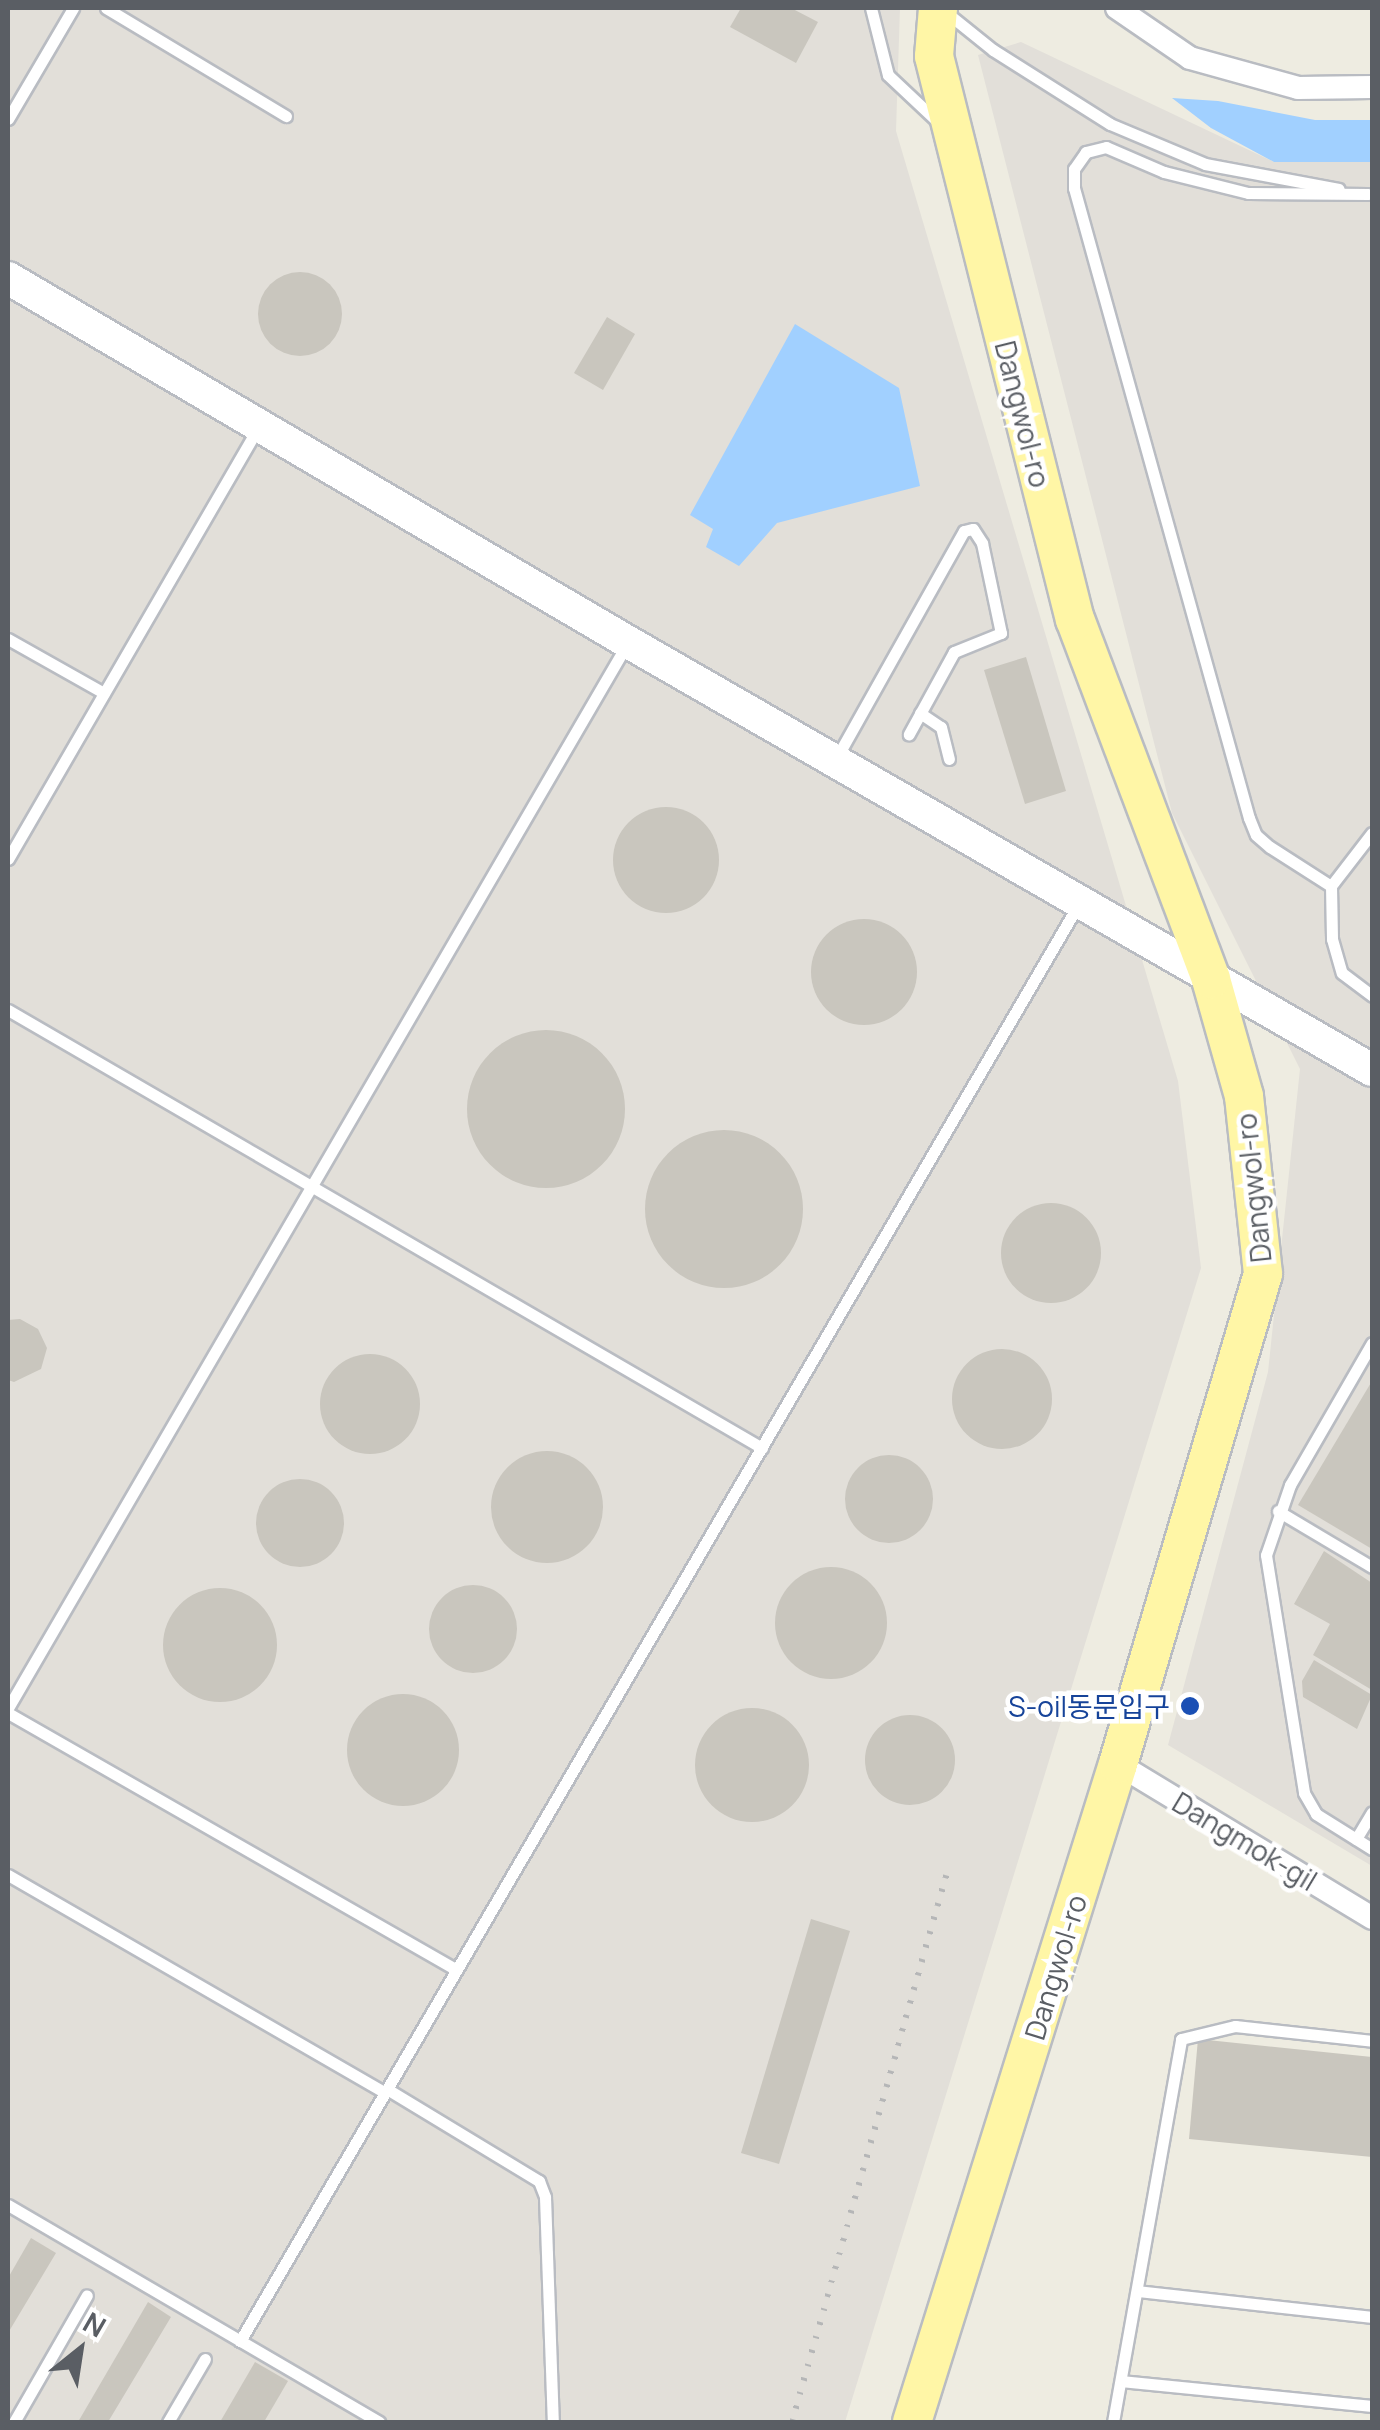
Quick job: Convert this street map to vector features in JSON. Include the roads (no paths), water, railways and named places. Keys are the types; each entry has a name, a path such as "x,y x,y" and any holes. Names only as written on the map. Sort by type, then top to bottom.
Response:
{"main road":[{"name":"Dangwol-ro","path":"912,2422 1118,1764 1262,1274 1244,1096 1211,979 1074,620 934,56 940,8"},
{"path":"8,278 628,642 1372,1070"}],"street":[{"path":"1117,8 1190,58 1298,88 1372,88"},
{"name":"Dangmok-gil","path":"1118,1764 1372,1918"}],"lane":[{"path":"8,119 73,8"},
{"path":"106,8 286,116"},
{"path":"871,8 888,75 954,138"},
{"path":"940,8 993,50 1110,124 1205,164 1370,194"},
{"path":"1331,886 1270,848 1256,835 1249,818 1074,188 1074,169 1086,152 1106,147 1164,172 1248,193 1370,194"},
{"path":"8,858 260,425"},
{"path":"835,760 964,531 973,529 982,543 1001,633 954,652 909,734"},
{"path":"8,639 104,694"},
{"path":"457,1970 8,1710 628,642"},
{"path":"920,713 940,728 948,759"},
{"path":"1372,833 1331,886 1332,939 1342,973 1372,996"},
{"path":"240,2341 1080,901"},
{"path":"8,1010 762,1448"},
{"path":"1372,1344 1278,1510 1266,1555 1304,1793 1316,1814 1372,1849"},
{"path":"1278,1510 1372,1567"},
{"path":"1356,1839 1372,1812"},
{"path":"8,1875 539,2181 545,2196 553,2422"},
{"path":"1113,2422 1181,2039 1235,2026 1372,2040"},
{"path":"8,2205 379,2422"},
{"path":"1137,2291 1372,2318"},
{"path":"14,2422 88,2295"},
{"path":"168,2422 204,2359"},
{"path":"1121,2381 1372,2406"}],"water":[{"path":"1172,98 1218,101 1315,120 1372,120 1372,162 1274,162 1211,128"},
{"path":"795,324 899,388 920,486 777,523 739,566 706,547 713,529 690,515"}],"railway":[{"path":"792,2422 947,1872"}],"place":[{"name":"S-oil동문입구","path":"1190,1706"}]}
